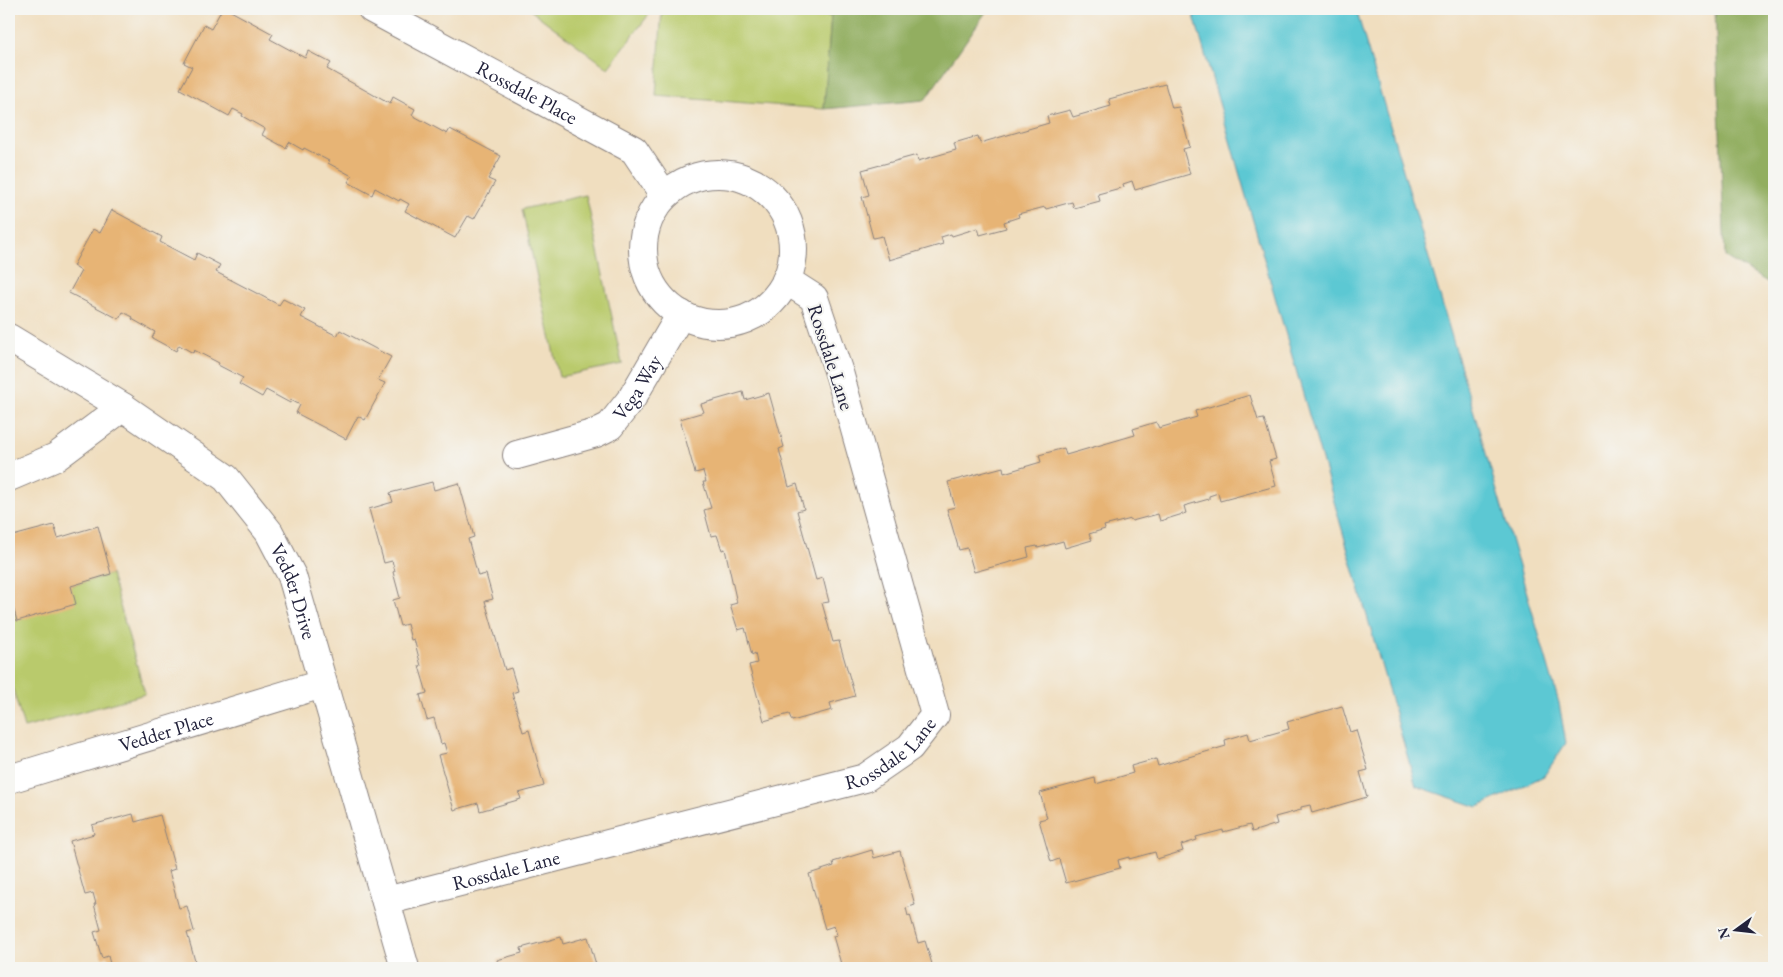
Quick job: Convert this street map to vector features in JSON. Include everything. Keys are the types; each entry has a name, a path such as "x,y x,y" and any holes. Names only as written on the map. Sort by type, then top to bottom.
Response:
{"street":[{"name":"Rossdale Place","path":"372,9 634,150 664,196"},
{"path":"705,174 728,174 751,181 770,194 784,213 792,235 793,258 786,280 772,301 752,316 729,323 704,323 681,314 663,300 650,281 644,259 644,236 651,214 664,196 683,182 705,174"},
{"name":"Rossdale Lane","path":"386,901 866,778 910,747 935,715 840,376 814,298 786,280"},
{"name":"Vega Way","path":"517,455 596,433 610,426 632,398 681,314"},
{"name":"Vedder Drive","path":"9,338 122,407 226,478 269,532 292,576 405,968"},
{"path":"9,477 56,456 122,407"},
{"name":"Vedder Place","path":"9,778 322,684"}],"green space":[{"path":"529,9 644,9 650,13 608,68"},
{"path":"662,9 739,9 831,16 824,109 656,96"},
{"path":"739,9 988,9 925,100 824,109 831,16"},
{"path":"1715,9 1774,9 1774,286 1725,257"},
{"path":"586,195 622,364 559,377 522,209"},
{"path":"111,574 145,694 24,728 9,675 9,604 12,603 17,620 71,586"}],"water":[{"path":"1192,9 1356,9 1559,703 1566,743 1544,776 1478,807 1416,786"}],"building":[{"path":"222,9 227,9 273,34 270,39 305,58 308,51 331,63 327,69 390,104 393,97 415,109 412,115 447,134 450,129 501,156 488,179 495,182 474,219 468,216 455,238 405,211 409,204 400,199 399,201 375,188 372,195 348,182 352,176 328,163 329,161 289,142 286,148 262,135 265,129 242,116 243,114 233,109 229,116 180,89 192,67 184,63 204,25 211,29"},
{"path":"1165,84 1172,108 1179,107 1190,147 1183,149 1190,174 1135,190 1132,181 1123,184 1124,187 1098,194 1100,201 1074,208 1072,202 1018,214 1019,217 1004,222 1006,228 980,235 978,228 952,236 951,234 941,237 943,244 889,260 882,236 873,238 862,197 869,195 862,170 917,155 918,161 956,150 954,143 978,136 980,143 1049,123 1047,116 1070,110 1073,117 1111,106 1109,99"},
{"path":"112,210 162,237 160,242 194,260 197,253 220,265 216,272 279,305 283,299 305,310 301,317 337,336 340,330 391,357 378,380 385,383 365,420 358,416 346,439 296,413 300,405 291,400 290,403 266,390 262,397 239,384 243,378 218,365 219,363 194,350 193,353 179,345 176,351 152,338 155,332 132,319 133,317 123,312 119,319 69,293 81,271 73,266 93,229 100,233"},
{"path":"743,392 745,400 769,393 784,447 779,449 789,487 797,484 804,509 797,511 816,580 823,578 829,602 822,603 833,642 839,641 855,696 830,703 832,710 792,721 789,714 764,721 749,665 757,663 755,653 752,655 745,628 738,630 730,605 737,603 725,549 722,550 717,535 711,536 704,510 711,508 703,482 706,482 703,471 695,473 680,419 704,412 701,404"},
{"path":"1250,395 1258,420 1264,419 1276,459 1269,461 1276,486 1220,501 1218,493 1209,496 1209,499 1184,506 1186,513 1160,521 1158,514 1104,526 1105,529 1089,534 1092,540 1065,548 1063,541 1038,548 1037,546 1027,548 1029,557 974,572 967,548 959,550 947,509 955,507 948,482 1003,467 1004,473 1041,462 1039,455 1064,448 1066,455 1135,435 1133,429 1156,422 1159,428 1197,417 1195,411"},
{"path":"432,482 434,490 459,483 474,537 468,539 478,576 486,574 493,599 485,601 505,670 511,668 518,691 512,693 523,732 529,730 544,786 519,793 521,799 480,811 478,803 454,810 438,755 447,753 444,743 441,744 434,718 427,720 420,695 427,693 414,639 411,640 407,624 400,626 393,600 400,598 393,572 395,571 392,561 384,563 369,509 393,502 390,493"},
{"path":"54,525 58,538 98,526 111,574 71,586 76,604 17,621 12,603 9,604 9,537"},
{"path":"1342,706 1350,732 1356,730 1368,770 1360,772 1367,797 1312,813 1310,805 1301,807 1301,810 1275,817 1277,824 1252,832 1250,825 1196,837 1197,840 1181,845 1183,851 1157,859 1155,852 1118,860 1120,868 1066,883 1059,859 1051,862 1039,820 1047,818 1040,793 1095,778 1096,784 1133,773 1131,766 1156,759 1158,766 1226,746 1225,740 1248,733 1250,740 1289,729 1287,722"},
{"path":"133,814 135,822 160,815 175,869 169,871 179,908 187,906 194,931 187,933 197,968 111,968 108,956 102,958 94,932 101,930 93,893 85,895 70,841 94,834 92,825"},
{"path":"872,850 874,858 900,851 915,905 906,908 908,916 910,915 918,943 925,941 932,964 924,966 925,968 834,967 841,964 833,936 837,935 834,926 825,929 809,874 834,866 833,862"},
{"path":"561,937 563,944 588,937 597,968 499,968 497,960 522,953 521,948"}]}
